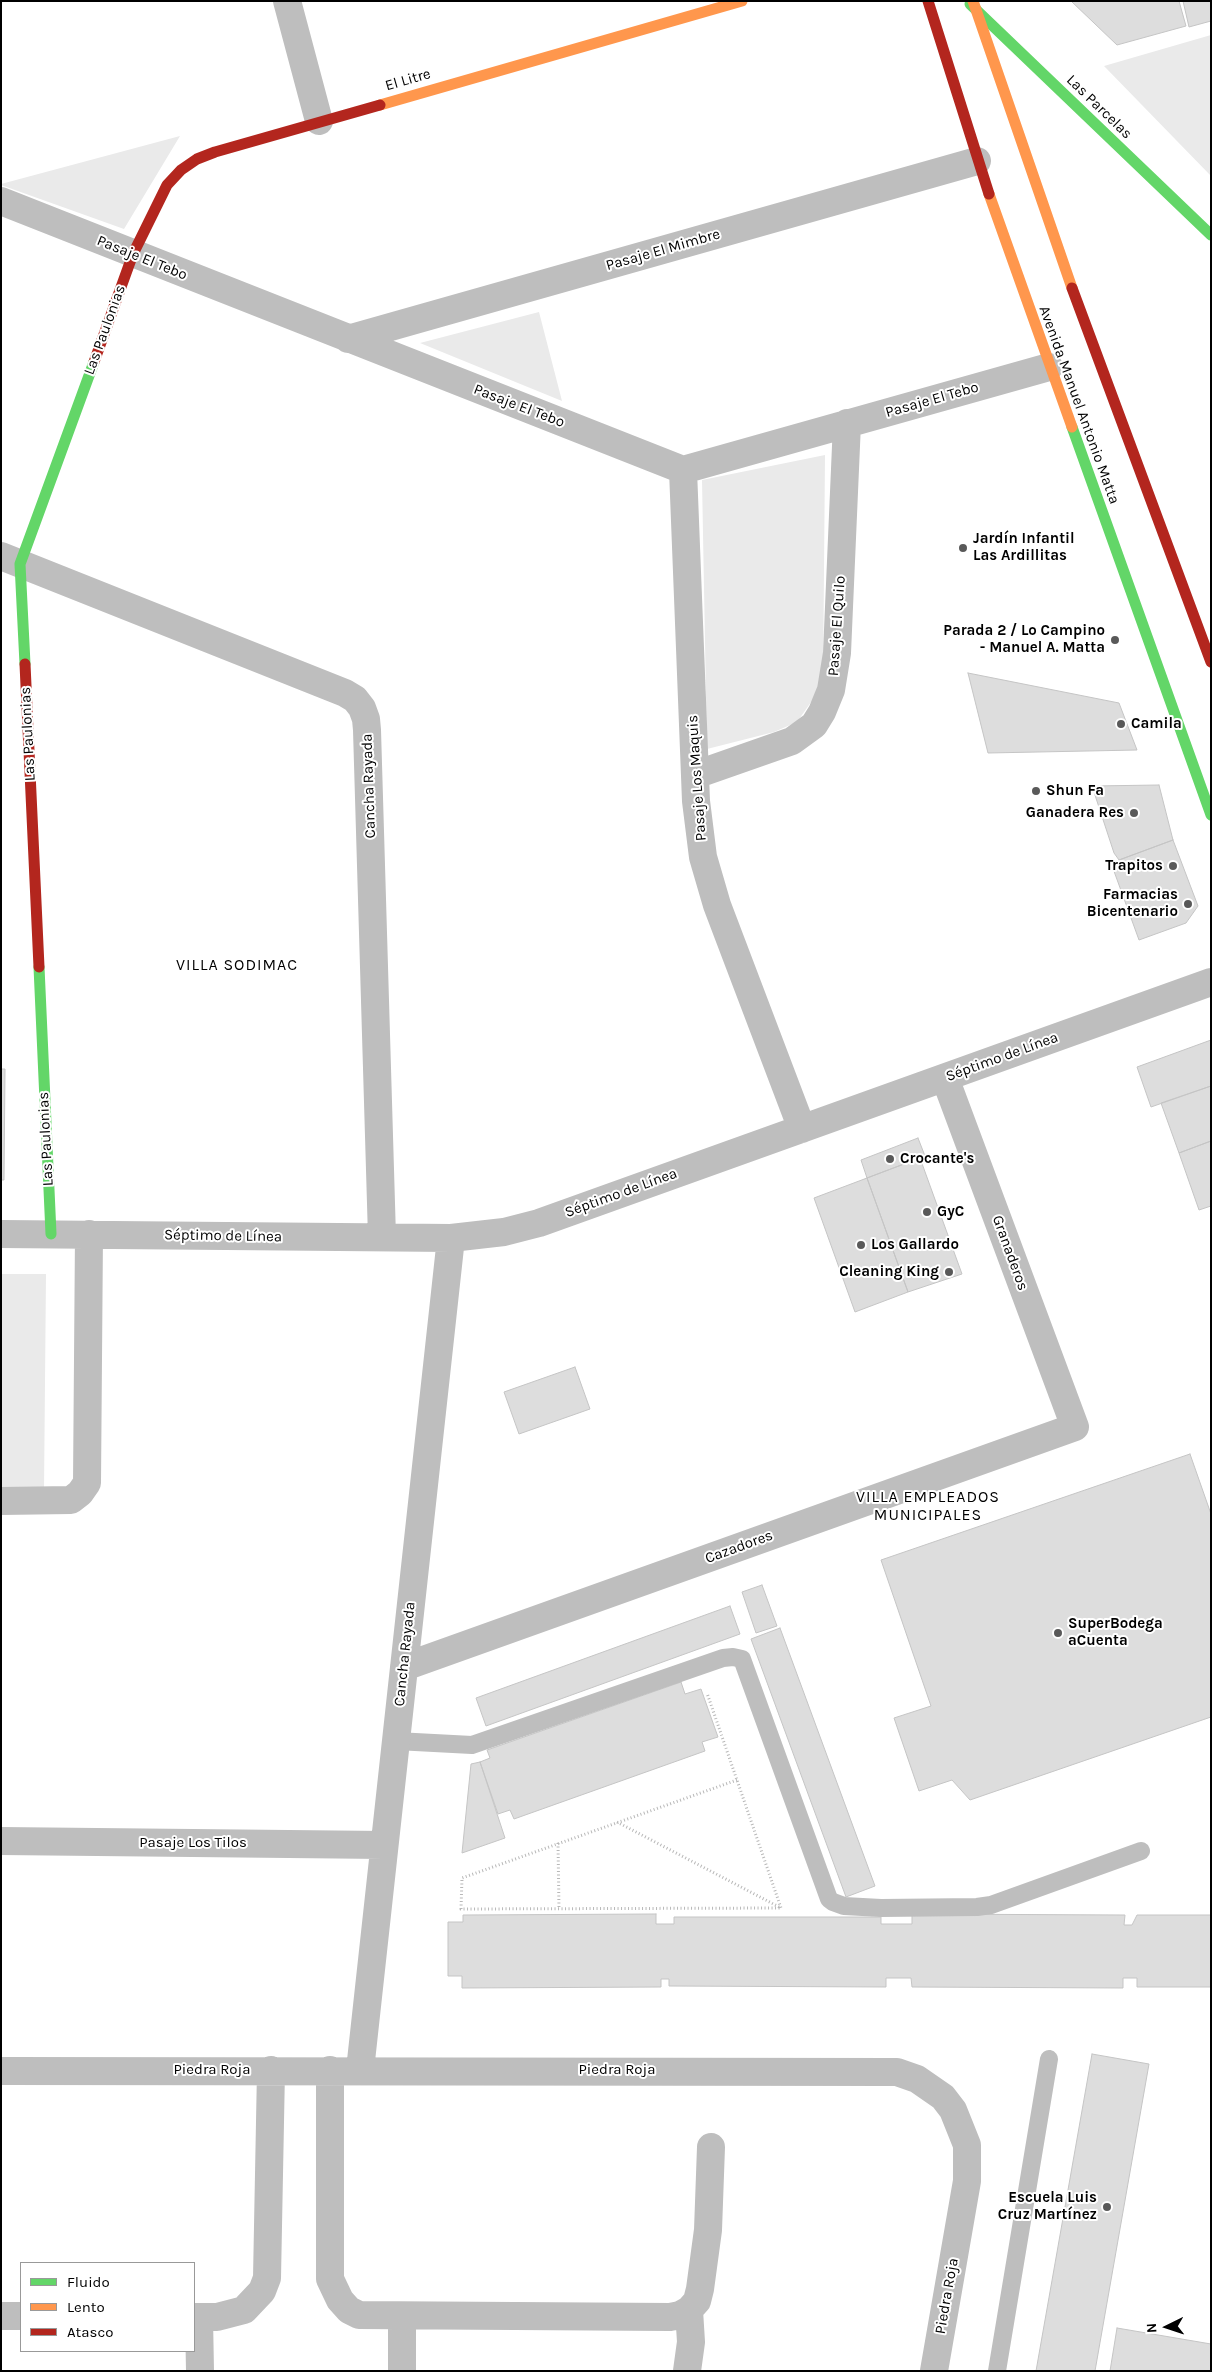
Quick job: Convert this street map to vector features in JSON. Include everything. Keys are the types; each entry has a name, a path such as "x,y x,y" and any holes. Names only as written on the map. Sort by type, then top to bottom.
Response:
{"street":[{"path":"287,1 319,121"},
{"name":"El Litre","path":"133,254 167,185 181,170 197,159 319,121 742,1"},
{"name":"Avenida Manuel Antonio Matta","path":"928,1 977,161 1049,367 1211,815"},
{"path":"971,4 1051,234 1211,662"},
{"name":"Las Parcelas","path":"971,4 1211,235"},
{"name":"Pasaje El Mimbre","path":"348,339 977,161"},
{"name":"Pasaje El Tebo","path":"1,202 683,470 1049,367"},
{"name":"Las Paulonias","path":"51,1234 11,560 133,254"},
{"name":"Pasaje El Quilo","path":"695,775 792,741 814,724 822,712 831,690 837,653 847,423"},
{"name":"Pasaje Los Maquis","path":"683,470 698,830 709,881 802,1129"},
{"name":"Cancha Rayada","path":"11,560 344,692 355,699 362,708 367,730 382,1237"},
{"name":"Séptimo de Línea","path":"1,1234 451,1238 504,1232 539,1223 1211,982"},
{"name":"Granaderos","path":"945,1078 1075,1428"},
{"path":"1,1501 58,1502 70,1500 80,1493 87,1484 89,1472 89,1234"},
{"name":"Cancha Rayada","path":"360,2070 451,1238"},
{"name":"Cazadores","path":"404,1667 1075,1428"},
{"name":"Pasaje Los Tilos","path":"1,1842 384,1845"},
{"path":"200,2371 196,2317 224,2316 244,2310 262,2290 267,2278 271,2070"},
{"path":"330,2070 330,2279 340,2300 348,2310 365,2316 670,2317 689,2310 697,2301 700,2289 708,2230 711,2148"},
{"name":"Piedra Roja","path":"1,2071 897,2072 917,2079 931,2087 953,2110 967,2145 968,2163 934,2371"},
{"path":"687,2371 691,2342 689,2310"},
{"path":"1,2316 20,2316"},
{"path":"402,2316 402,2371"}],"lane":[{"path":"396,1741 472,1745 723,1658 733,1657 742,1659 829,1899 833,1902 844,1906 881,1908 977,1907 992,1904 1141,1851"},
{"path":"997,2371 1049,2059"}],"path":[{"path":"706,1690 781,1908"},
{"path":"737,1780 462,1878 461,1909 781,1908"},
{"path":"617,1822 781,1908"},
{"path":"558,1843 559,1909"}],"shaded area":[{"path":"1211,35 1211,176 1104,66"},
{"path":"180,136 124,229 1,185 1,184"},
{"path":"539,312 562,401 420,343"},
{"path":"825,455 823,685 797,722 774,732 707,749 702,480"},
{"path":"1,1274 46,1274 44,1490 1,1489"}],"building":[{"path":"1071,1 1179,1 1186,26 1117,45"},
{"path":"1183,1 1211,1 1211,21 1189,27"},
{"path":"968,673 1119,703 1137,750 988,753"},
{"name":"Ganadera Res","path":"1159,785 1173,840 1119,860 1114,853 1092,786"},
{"path":"1173,840 1198,906 1186,923 1139,940 1111,863"},
{"path":"1211,1040 1211,1086 1151,1107 1137,1067"},
{"path":"1,1069 5,1069 4,1180 1,1180"},
{"path":"1211,1086 1211,1141 1179,1153 1161,1103"},
{"name":"Crocante's","path":"918,1138 925,1156 867,1178 861,1160"},
{"path":"1211,1141 1211,1206 1199,1210 1179,1153"},
{"path":"920,1158 962,1274 908,1292 867,1178"},
{"name":"Los Gallardo","path":"867,1178 908,1292 855,1312 814,1198"},
{"path":"575,1367 590,1409 519,1434 504,1392"},
{"name":"SuperBodega aCuenta","path":"1190,1454 1211,1514 1211,1717 970,1800 952,1780 919,1791 894,1718 931,1706 881,1560"},
{"path":"762,1585 777,1626 756,1633 742,1592"},
{"path":"730,1606 740,1634 486,1726 476,1698"},
{"path":"780,1628 875,1886 846,1897 751,1639"},
{"path":"681,1682 685,1694 701,1689 718,1737 702,1742 705,1751 514,1819 510,1810 498,1814 480,1762 490,1758 487,1750"},
{"path":"480,1762 505,1838 462,1853 471,1764"},
{"path":"656,1914 656,1924 674,1924 674,1917 881,1917 881,1924 912,1924 912,1914 1125,1915 1124,1925 1132,1925 1137,1915 1211,1915 1211,1987 1137,1987 1137,1978 1123,1978 1123,1988 912,1987 911,1978 886,1978 886,1987 669,1986 669,1979 661,1979 661,1987 462,1988 462,1976 448,1976 448,1922 463,1922 463,1915"},
{"path":"1092,2054 1149,2064 1095,2371 1036,2371"},
{"path":"1117,2328 1211,2344 1211,2371 1110,2371"}],"traffic: fast":[{"path":"970,4 1211,235"},
{"path":"25,664 20,564 94,362"},
{"path":"1072,427 1211,815"},
{"path":"39,967 51,1234"}],"traffic: slow":[{"path":"380,105 742,1"},
{"path":"973,1 1072,288"},
{"path":"989,194 1072,427"}],"traffic: jam":[{"path":"928,1 989,194"},
{"path":"94,362 133,254 167,185 181,170 197,159 215,152 380,105"},
{"path":"1072,288 1211,662"},
{"path":"25,664 39,967"}],"place":[{"name":"Jardín Infantil Las Ardillitas","path":"963,548"},
{"name":"Parada 2 / Lo Campino - Manuel A. Matta","path":"1115,640"},
{"name":"Camila","path":"1121,724"},
{"name":"Shun Fa","path":"1036,791"},
{"name":"Ganadera Res","path":"1134,813"},
{"name":"Trapitos","path":"1173,866"},
{"name":"Farmacias Bicentenario","path":"1188,904"},
{"name":"Crocante's","path":"890,1159"},
{"name":"GyC","path":"927,1212"},
{"name":"Los Gallardo","path":"861,1245"},
{"name":"Cleaning King","path":"949,1272"},
{"name":"SuperBodega aCuenta","path":"1058,1633"},
{"name":"Escuela Luis Cruz Martínez","path":"1107,2207"}],"district":[{"name":"VILLA SODIMAC","path":"237,965"},
{"name":"VILLA EMPLEADOS MUNICIPALES","path":"928,1506"}]}
